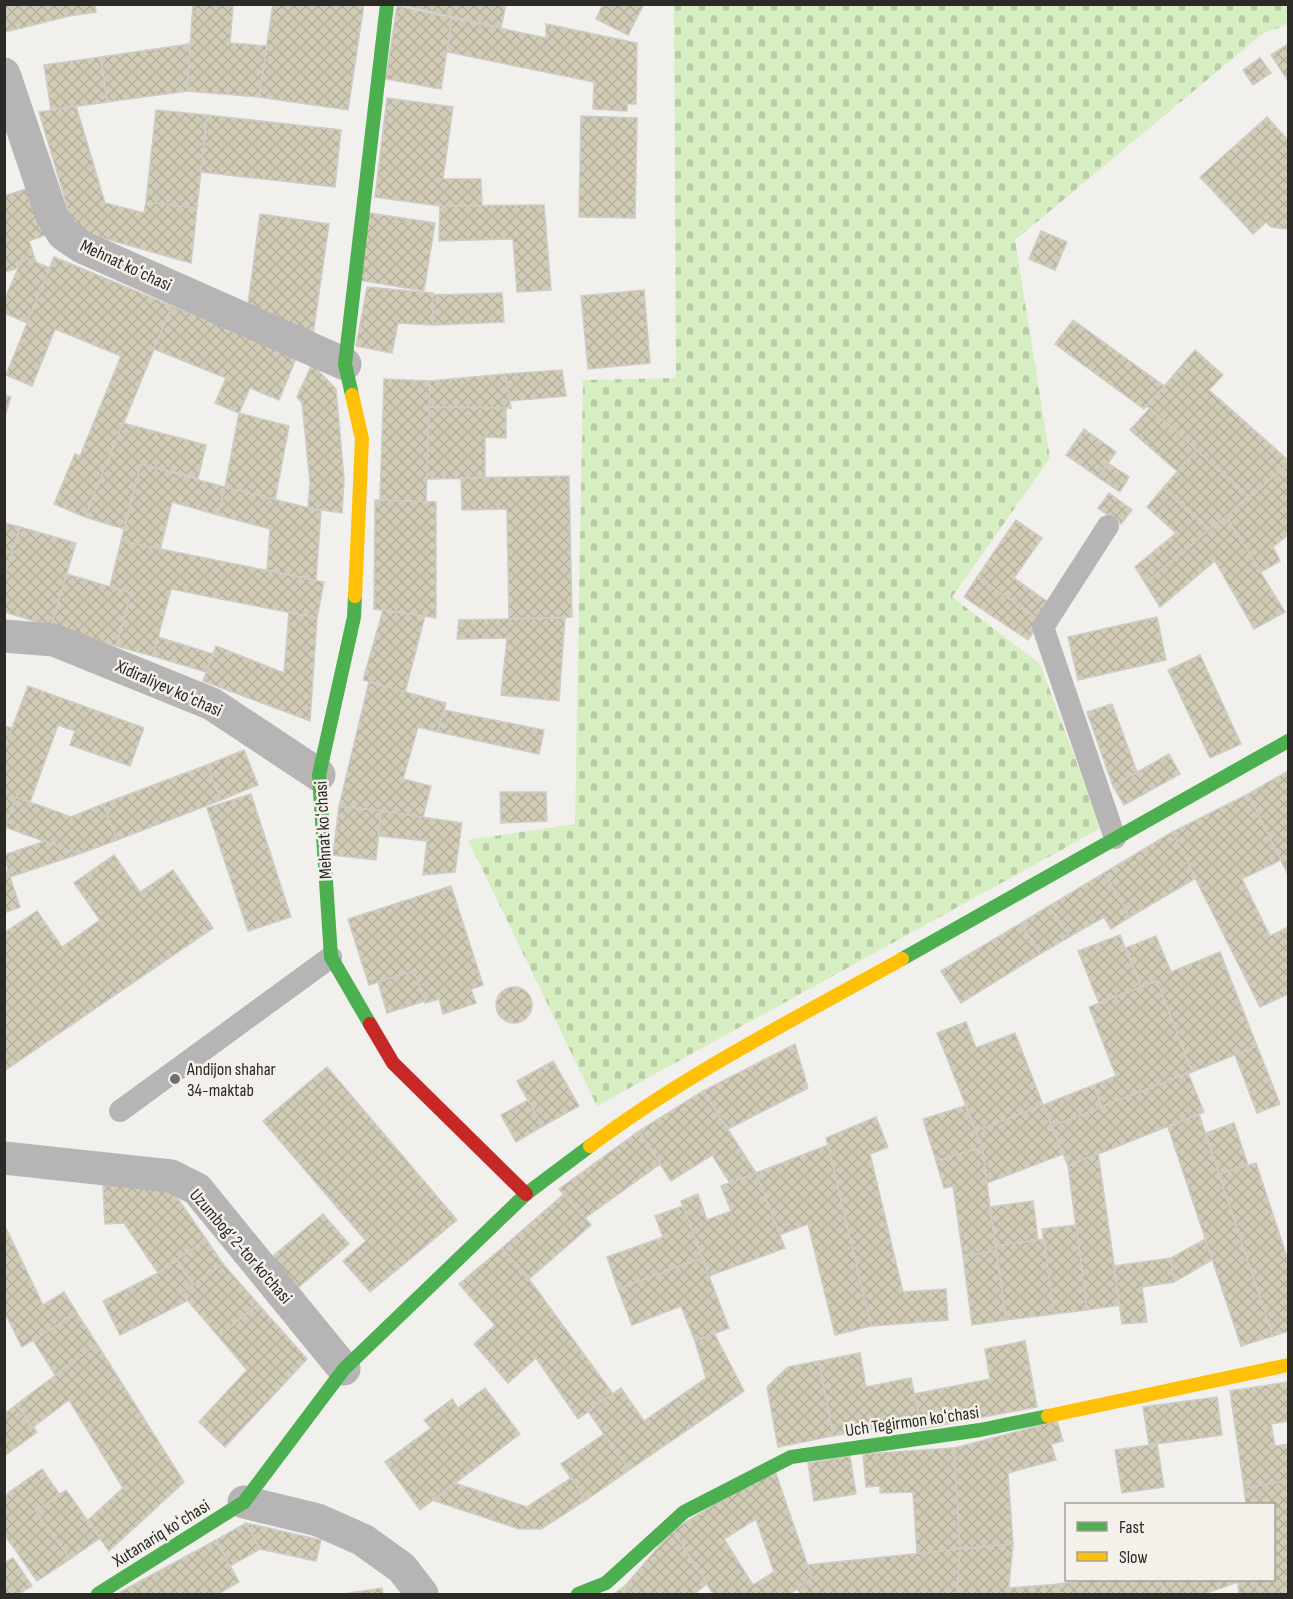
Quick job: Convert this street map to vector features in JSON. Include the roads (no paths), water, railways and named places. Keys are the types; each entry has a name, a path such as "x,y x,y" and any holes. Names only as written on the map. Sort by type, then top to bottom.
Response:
{"street":[{"name":"Mehnat koʻchasi","path":"387,4 345,364 362,439 354,617 319,775 332,957 393,1063 526,1194"},
{"name":"Mehnat koʻchasi","path":"4,74 52,216 63,234 82,247 345,364"},
{"name":"Xidiraliyev koʻchasi","path":"4,636 54,640 212,704 319,775"},
{"path":"422,1594 402,1568 363,1540 318,1520 244,1502 344,1369 526,1194 618,1125 717,1063 1288,741"},
{"name":"Uzumbog‘ 2-tor ko‘chasi","path":"4,1158 171,1176 197,1189 344,1369"},
{"name":"Uch Tegirmon koʻchasi","path":"578,1594 606,1583 684,1512 791,1457 980,1430 1288,1365"},
{"name":"Xutanariq koʻchasi","path":"98,1594 244,1502"}],"lane":[{"path":"1108,526 1043,627 1115,838"},
{"path":"120,1111 332,957"}],"place":[{"name":"Andijon shahar 34-maktab","path":"175,1079"}]}
